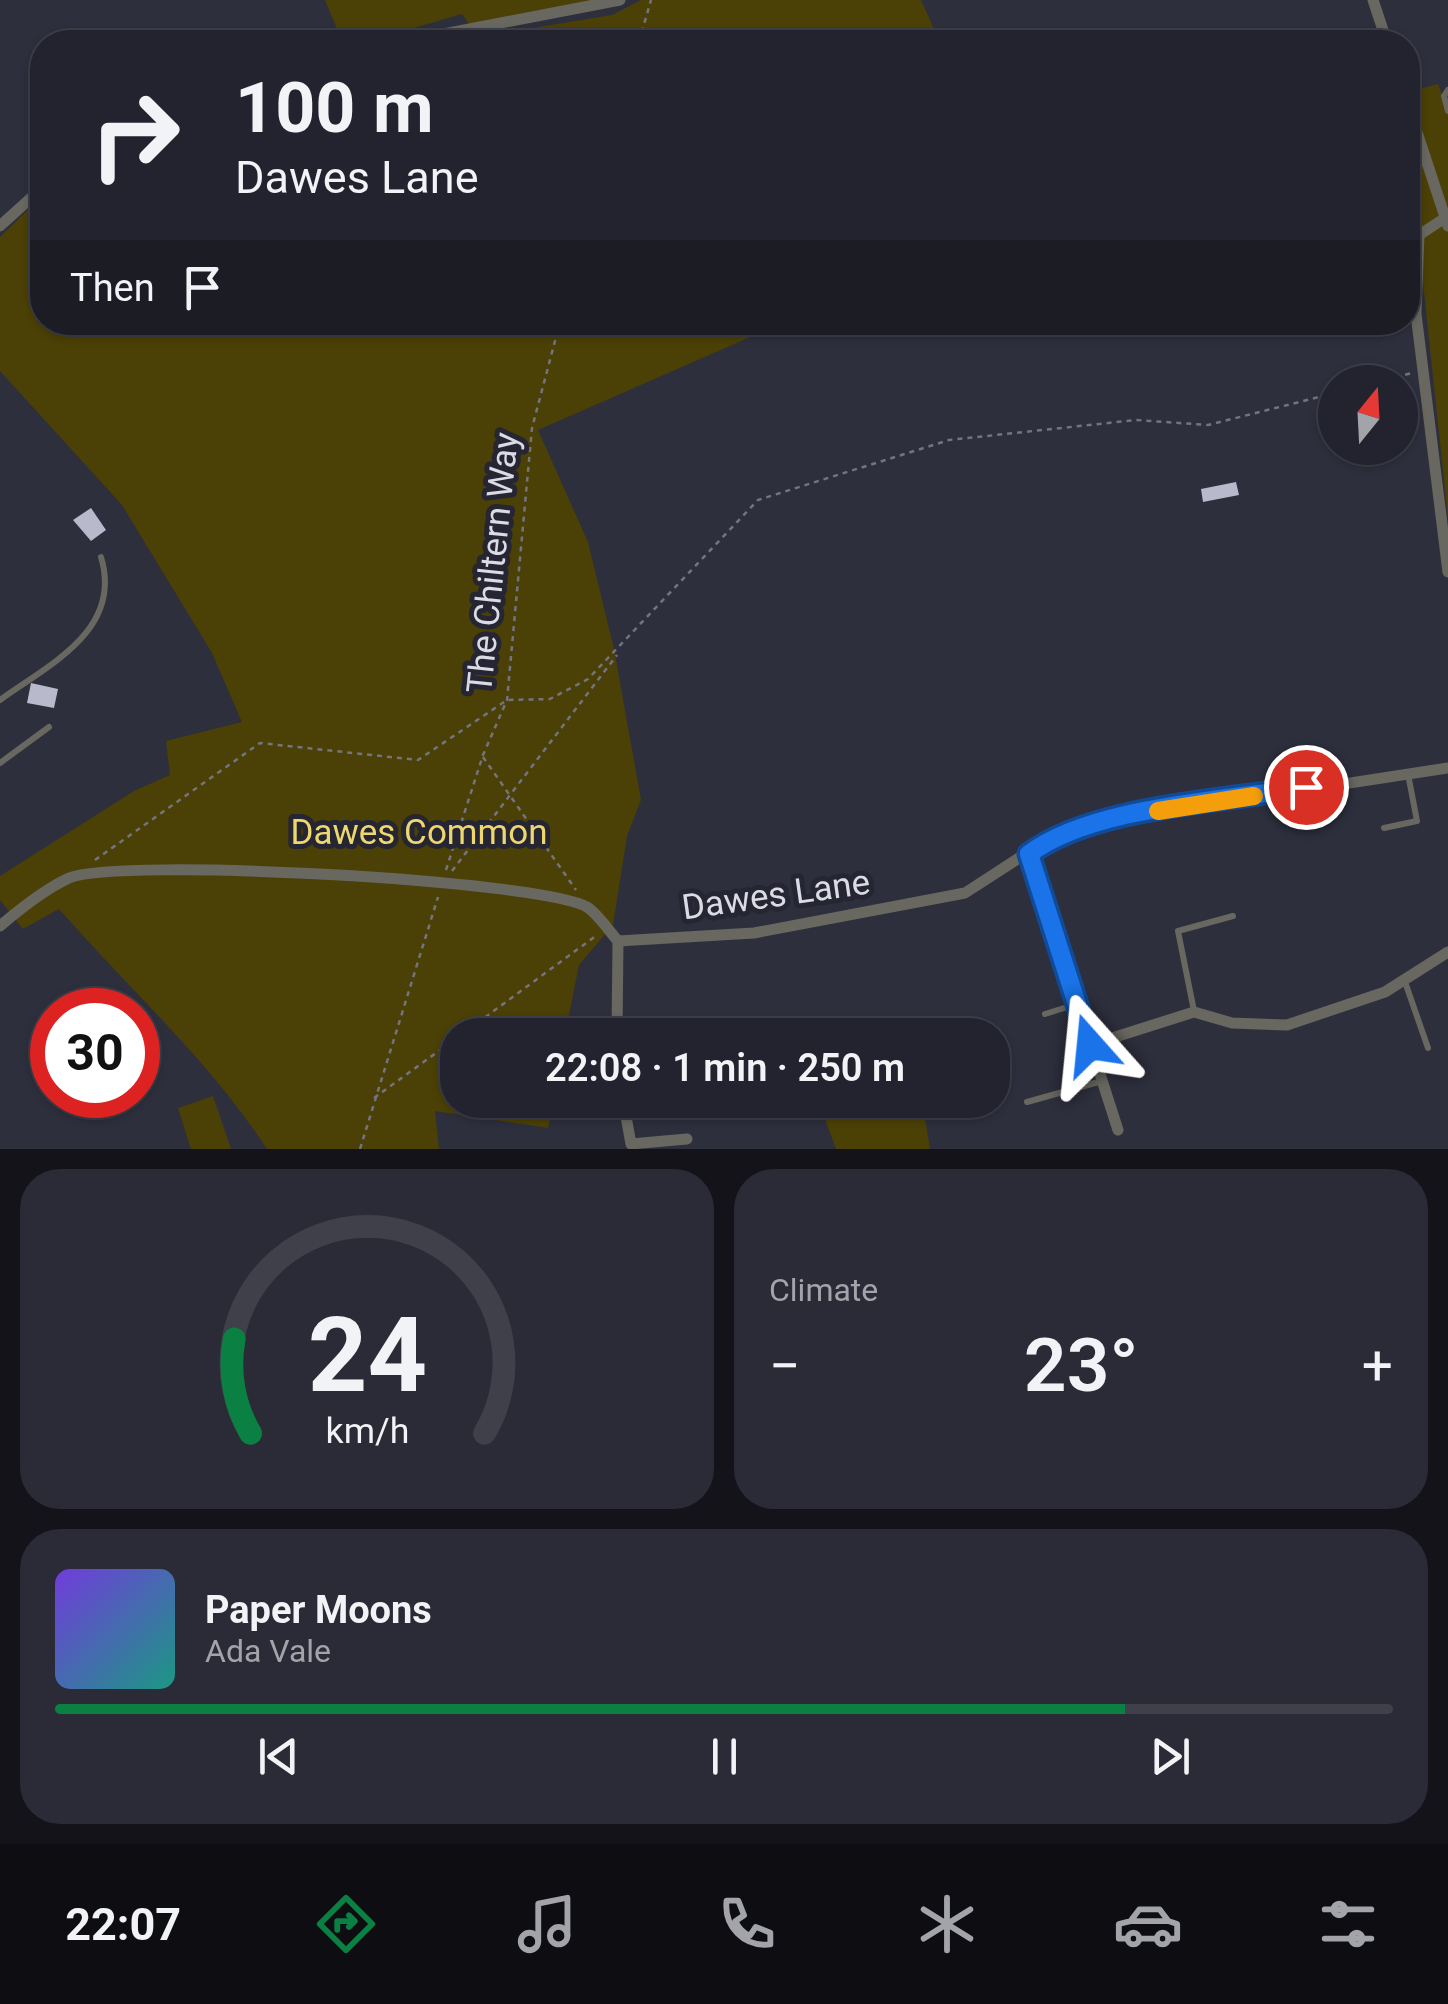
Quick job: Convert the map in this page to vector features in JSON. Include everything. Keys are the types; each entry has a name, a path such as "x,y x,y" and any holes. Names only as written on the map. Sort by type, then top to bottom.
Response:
{"street":[{"path":"464,30 620,0"},
{"path":"1373,0 1383,30"},
{"path":"1420,139 1446,214 1420,234"},
{"path":"0,226 30,199"},
{"path":"1419,335 1448,572"},
{"name":"Dawes Lane","path":"618,941 754,934 965,892 1053,836 1088,823 1448,768"},
{"path":"1029,854 1118,1130"},
{"path":"0,926 71,877 160,868 442,883 544,894 588,908 618,941 617,1018"},
{"path":"1090,1045 1194,1012 1232,1023 1287,1025 1385,992 1448,952"},
{"path":"626,1118 631,1146 687,1139"}],"lane":[{"path":"1448,90 1444,96 1448,111"},
{"path":"0,700 87,636 106,600 101,557"},
{"path":"0,764 49,727"},
{"path":"1384,828 1418,821 1408,774"},
{"path":"1194,1012 1192,984 1178,931 1233,916"},
{"path":"1404,978 1428,1048"},
{"path":"1045,1014 1077,1004"},
{"path":"1028,1102 1102,1081"}],"path":[{"path":"642,30 651,0"},
{"name":"The Chiltern Way","path":"360,1149 482,755 507,700 532,428 557,335"},
{"path":"1418,372 1423,371"},
{"path":"71,877 260,742 418,760 507,700 550,700 588,679 624,646 758,500 949,440 1136,420 1208,425 1318,397"},
{"path":"442,883 624,646"},
{"path":"482,755 588,908"},
{"path":"484,1018 607,928"},
{"path":"373,1099 440,1050"}],"green space":[{"path":"325,0 599,0 469,24 462,14 407,30 338,30"},
{"path":"641,0 921,0 935,30 520,30 612,15"},
{"path":"1438,84 1448,112 1448,518 1420,254 1420,89"},
{"name":"Dawes Common","path":"30,208 30,335 755,335 538,430 588,542 614,649 641,800 627,836 613,925 579,965 568,1018 440,1018 440,1112 435,1111 439,1149 267,1149 219,1085 160,1018 160,988 132,988 59,909 23,929 0,900 0,876 134,791 170,775 166,741 242,722 212,653 122,505 0,371 0,237"},
{"path":"213,1096 231,1149 191,1149 178,1108"},
{"name":"Dawes Common","path":"482,1118 550,1118 548,1128"},
{"path":"825,1118 925,1118 930,1149 836,1149"}],"building":[{"path":"1236,482 1239,495 1203,502 1201,489"},
{"path":"91,508 106,530 91,541 73,520"},
{"path":"31,683 58,689 54,708 27,703"}],"slow traffic":[{"path":"1158,811 1254,796"}],"route":[{"path":"1090,1045 1029,854 1053,836 1088,823 1306,787"}]}
